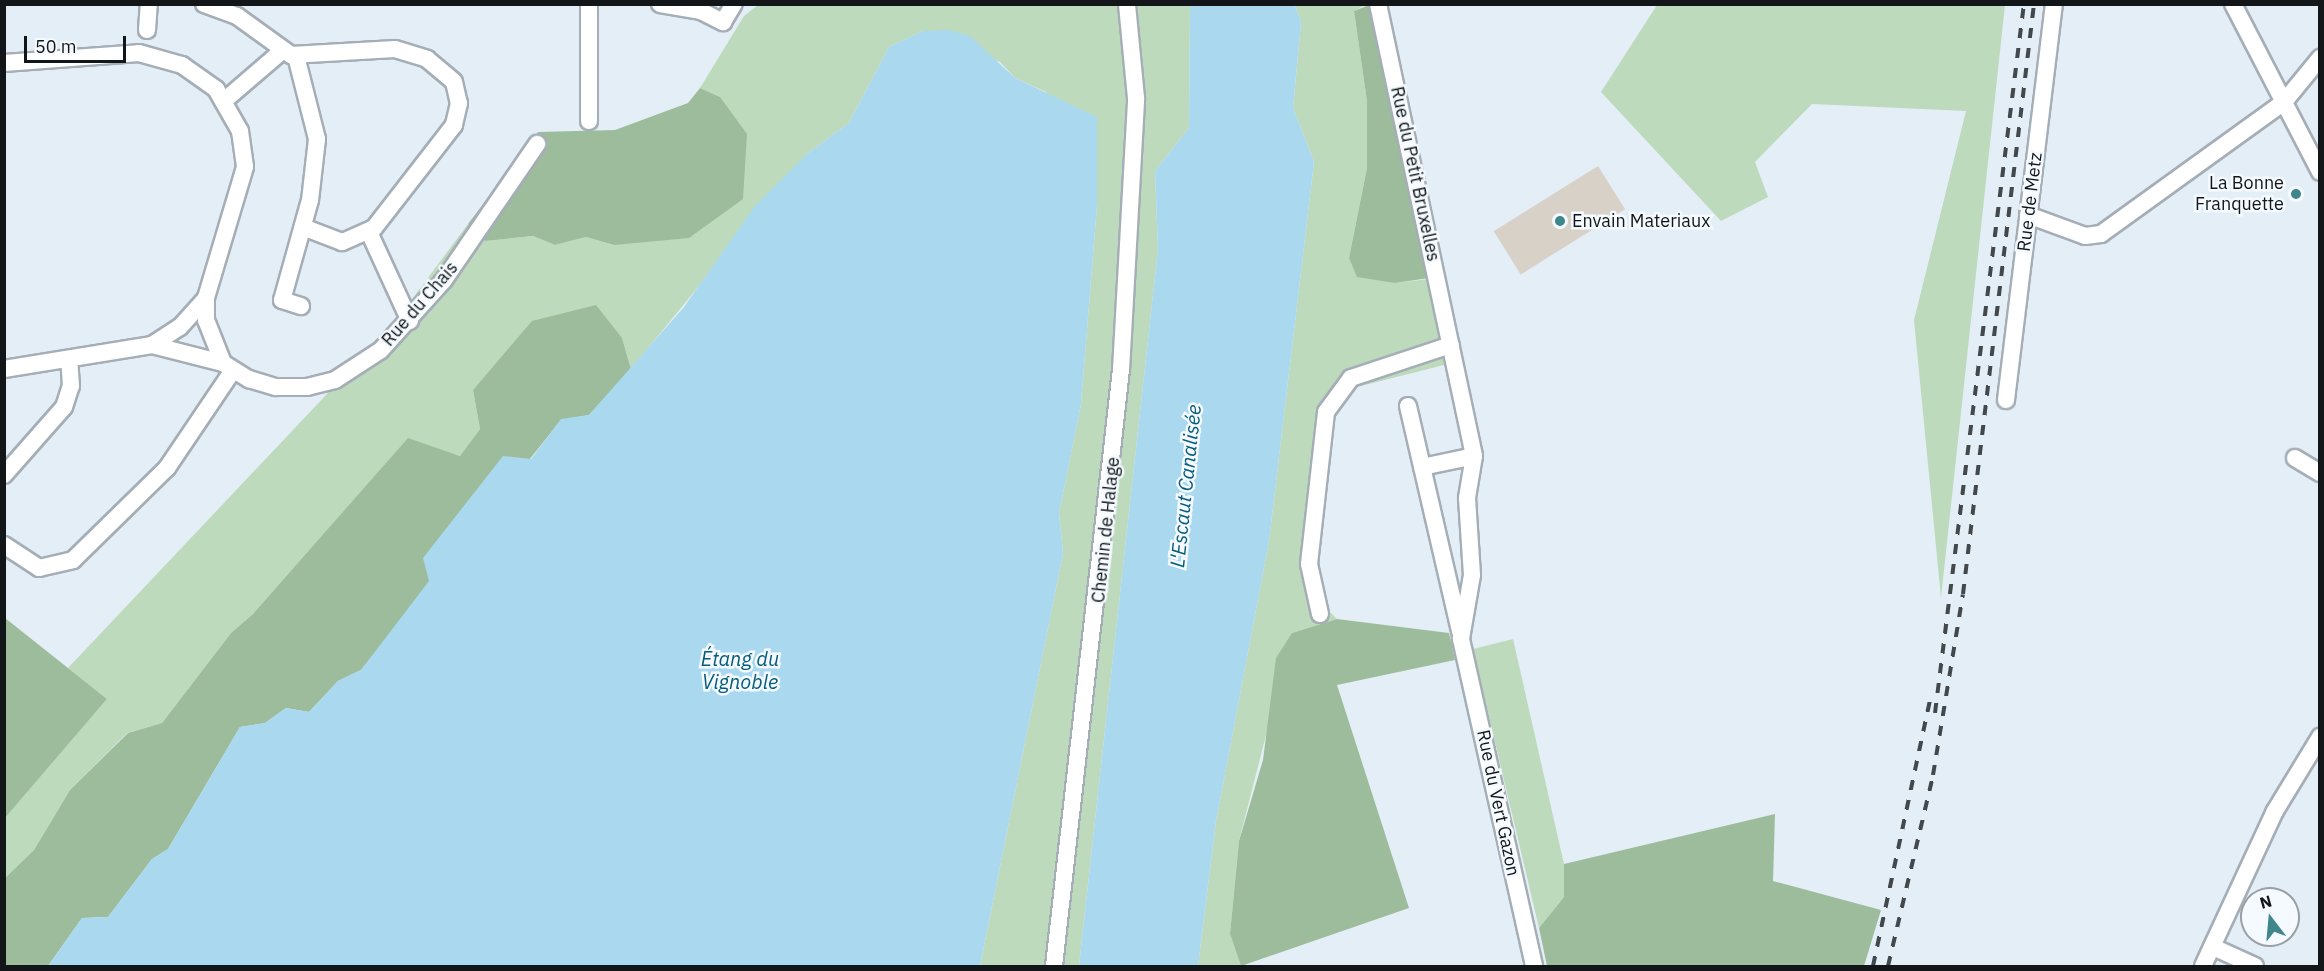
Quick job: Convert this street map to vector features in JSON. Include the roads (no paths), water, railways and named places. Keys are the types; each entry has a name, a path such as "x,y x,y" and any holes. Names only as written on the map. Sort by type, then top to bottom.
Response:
{"street":[{"path":"147,30 149,4"},
{"path":"589,4 589,121"},
{"path":"660,4 701,11 723,22 734,4"},
{"name":"Chemin de Halage","path":"1054,966 1117,425 1136,91 1127,4"},
{"name":"Rue du Petit Bruxelles","path":"1378,4 1474,456"},
{"name":"Rue de Metz","path":"2006,400 2054,4"},
{"path":"2233,4 2319,172"},
{"path":"207,5 237,16 289,54 317,139 303,227 282,300 301,306"},
{"path":"225,100 289,54 376,48 403,51 439,66 457,89 454,125 369,232 336,242 303,227"},
{"path":"4,63 120,52 148,54 197,73 225,100 240,130 245,167 206,298 208,328 228,366 167,468 73,560 39,568 4,545"},
{"path":"2028,215 2085,236 2101,234 2284,102 2319,58"},
{"name":"Rue du Chais","path":"152,345 228,366 276,387 316,385 363,364 410,321 489,219 537,144"},
{"path":"369,232 410,321"},
{"name":"Rue du Chais","path":"4,369 152,345 180,327 206,298"},
{"path":"1320,614 1309,564 1324,418 1345,382 1398,361 1451,345"},
{"path":"4,475 64,407 70,386 69,359"},
{"name":"Rue du Vert Gazon","path":"1408,406 1534,966"},
{"path":"1422,467 1474,456"},
{"name":"Rue du Vert Gazon","path":"1461,639 1472,575 1467,498 1474,456"},
{"path":"2295,458 2319,473"},
{"path":"2203,966 2275,811 2319,737"},
{"path":"2213,946 2255,966"}],"water":[{"name":"L'Escaut Canalisée","path":"1190,5 1295,5 1301,22 1293,108 1314,162 1269,541 1216,821 1198,966 1079,966 1158,249 1155,171 1189,128"},
{"name":"Étang du Vignoble","path":"949,30 970,36 1015,78 1097,117 1097,205 1081,404 1059,513 1063,553 980,966 48,966 82,918 108,917 152,859 168,849 240,727 265,723 286,708 309,712 338,681 361,670 429,581 423,558 503,456 531,459 561,419 589,415 684,307 755,206 807,154 849,123 889,47 923,31"}],"railway":[{"path":"1935,713 2024,4"},
{"path":"1888,966 1933,775 1963,594 2034,4"},
{"path":"1873,966 1930,700"}],"place":[{"name":"La Bonne Franquette","path":"2296,194"},
{"name":"Envain Materiaux","path":"1560,221"}]}
